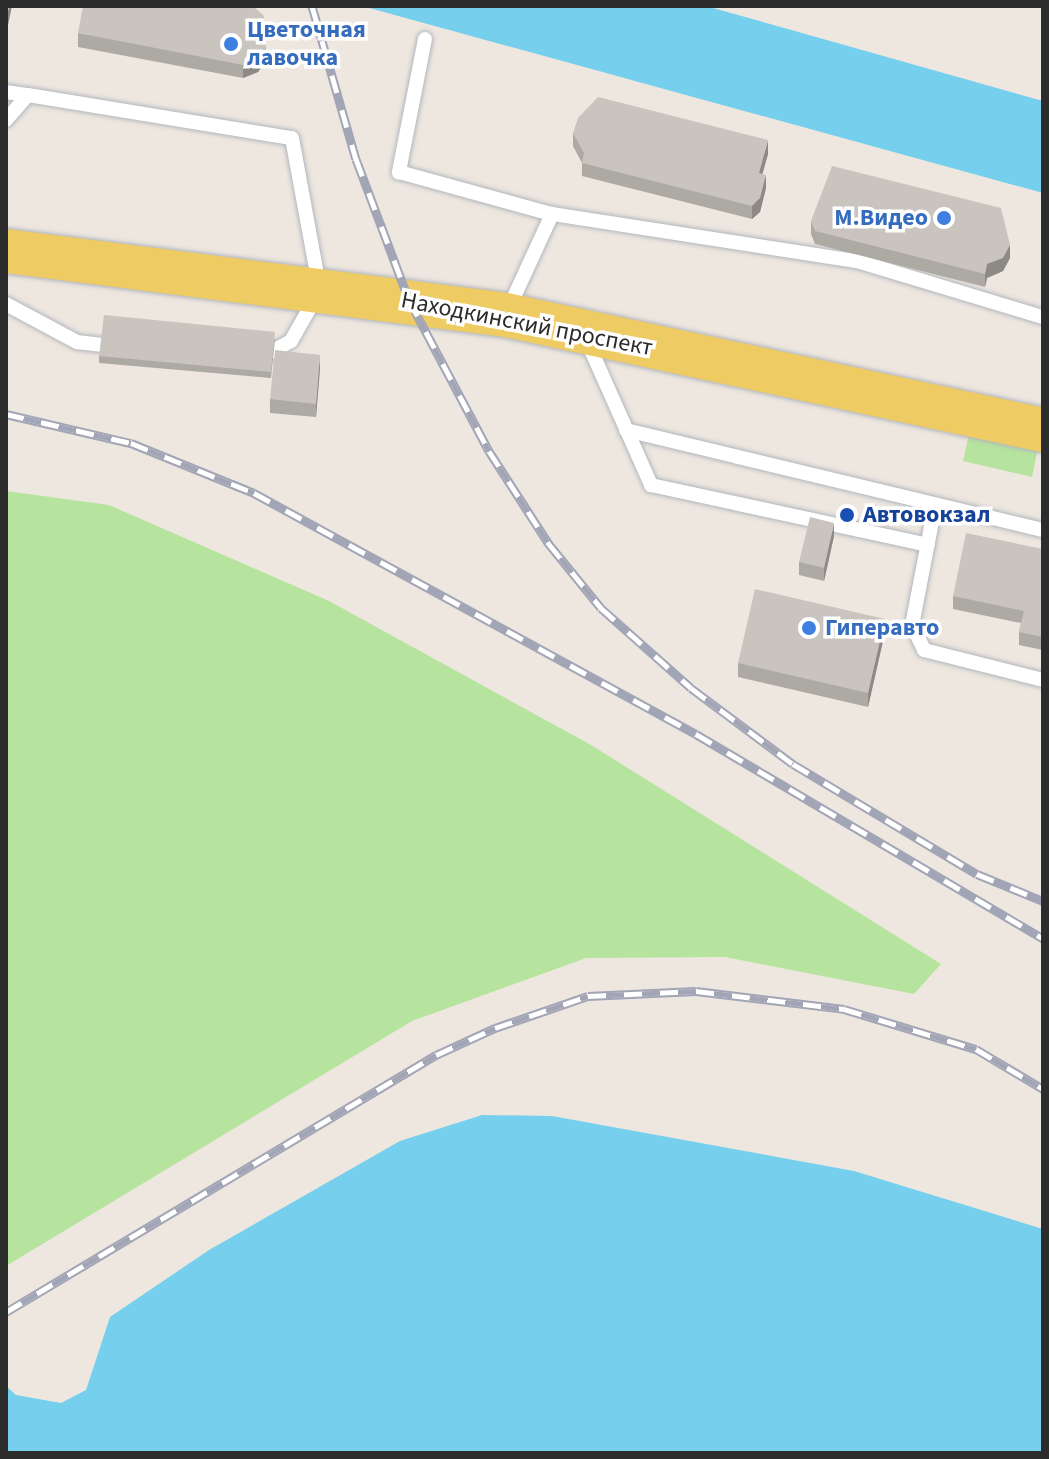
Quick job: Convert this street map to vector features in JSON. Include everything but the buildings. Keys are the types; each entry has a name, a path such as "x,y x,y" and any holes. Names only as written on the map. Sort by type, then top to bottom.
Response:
{"main road":[{"name":"Находкинский проспект","path":"6,251 506,315 583,334 1043,430"}],"lane":[{"path":"425,39 399,172 552,214 857,261 1043,317"},
{"path":"6,92 292,138 320,290 291,341 260,359 245,358"},
{"path":"6,120 28,95"},
{"path":"506,315 552,214"},
{"path":"6,304 77,342 139,349"},
{"path":"583,334 651,485 928,545"},
{"path":"626,430 1043,530"},
{"path":"935,506 912,625 924,650 1043,680"}],"green space":[{"path":"972,422 1040,438 1032,477 963,461"},
{"path":"6,491 109,505 329,601 591,745 941,964 914,994 725,957 586,958 412,1021 6,1266"}],"water":[{"path":"362,6 706,6 1043,101 1043,193"},
{"path":"482,1115 552,1116 854,1171 1043,1229 1043,1453 6,1453 6,1386 16,1395 61,1403 86,1390 110,1317 209,1250 400,1141"}],"railway":[{"path":"312,6 356,159 409,300 489,451 549,544 601,608 691,688 793,764 977,874 1043,901"},
{"path":"6,414 131,443 254,493 696,734 1043,938"},
{"path":"6,1312 436,1055 495,1028 588,996 696,991 844,1009 976,1049 1043,1089"}],"place":[{"name":"Цветочная лавочка","path":"231,44"},
{"name":"М.Видео","path":"944,218"},
{"name":"Автовокзал","path":"847,515"},
{"name":"Гиперавто","path":"809,628"}]}
